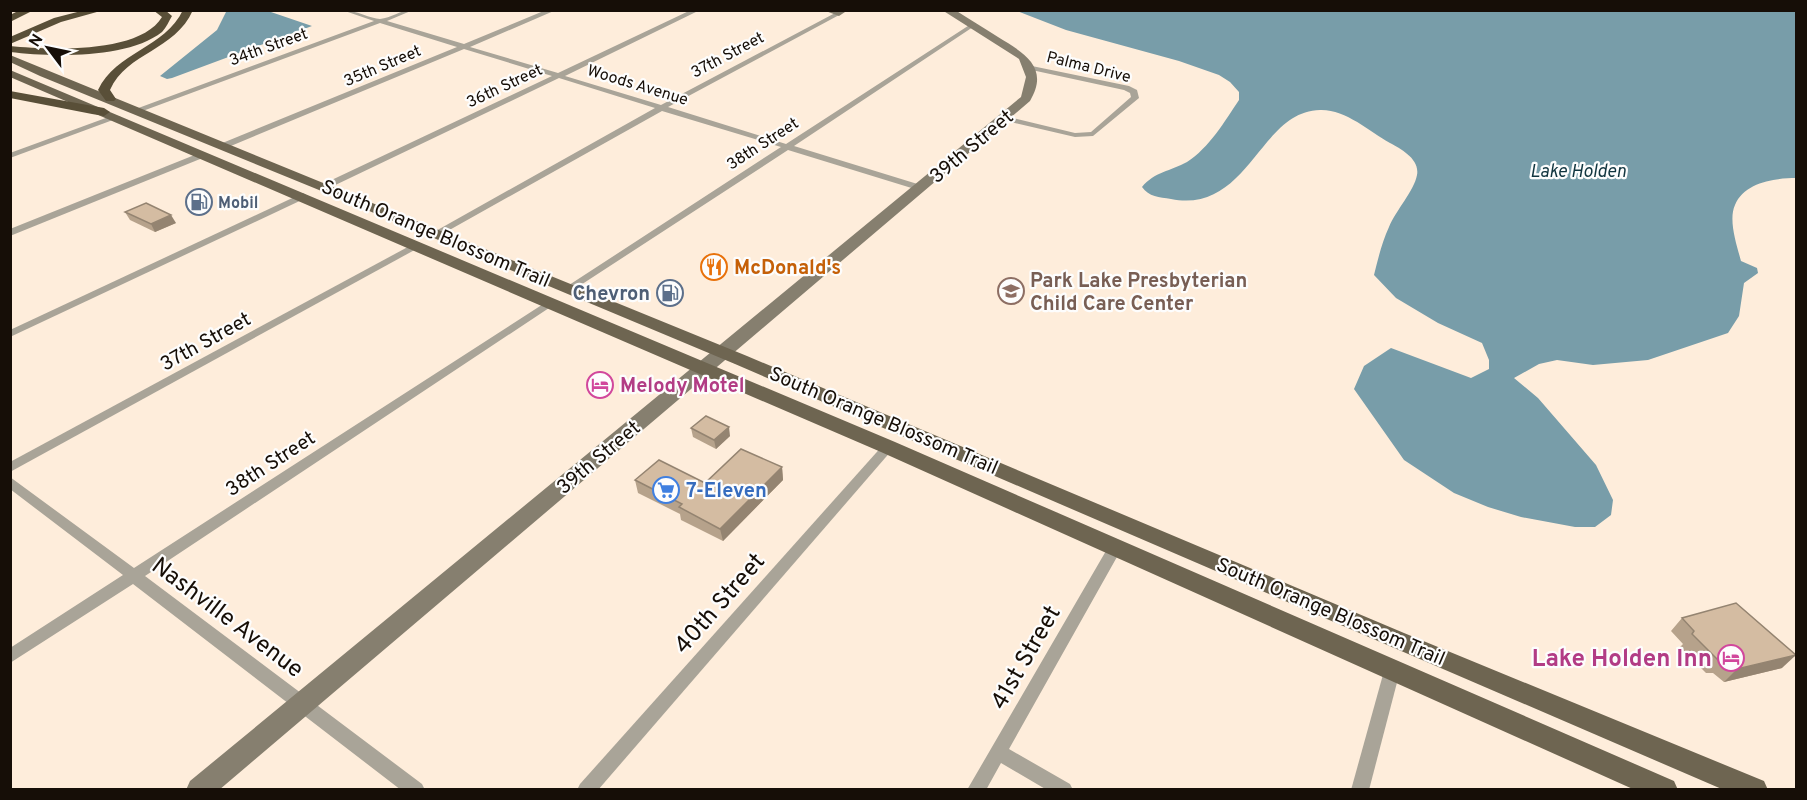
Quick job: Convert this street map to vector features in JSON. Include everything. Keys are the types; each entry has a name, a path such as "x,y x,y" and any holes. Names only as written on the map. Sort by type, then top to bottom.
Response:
{"highway":[{"path":"10,19 29,10"},
{"path":"10,30 53,10"},
{"path":"11,41 62,19 99,10"},
{"path":"10,49 67,53 118,45 162,27 167,16 158,10"},
{"path":"110,99 104,90 112,75 174,32 185,20 188,10"},
{"path":"10,86 44,93 90,107"},
{"path":"10,94 42,98 74,108 111,115"}],"main road":[{"name":"South Orange Blossom Trail","path":"10,58 44,74 110,99 724,353 1396,640 1755,789"},
{"name":"South Orange Blossom Trail","path":"10,73 888,447 1392,671 1665,789"},
{"path":"111,115 142,123 196,145 223,147"},
{"path":"202,155 232,159 278,176 304,179"},
{"path":"1114,548 1128,543 1148,542 1180,546"}],"street":[{"name":"Woods Avenue","path":"345,10 921,188"},
{"name":"34th Street","path":"136,110 410,10"},
{"name":"35th Street","path":"223,147 553,10"},
{"name":"36th Street","path":"324,187 697,10"},
{"path":"828,10 841,12"},
{"path":"948,10 1023,57 1030,67"},
{"name":"37th Street","path":"437,234 663,107 841,12"},
{"name":"38th Street","path":"570,289 973,25"},
{"name":"39th Street","path":"199,789 1005,118 1026,99 1031,89 1033,78 1030,67"},
{"name":"Palma Drive","path":"1005,118 1075,135 1092,134 1135,98 1134,92 1126,88 1030,67"},
{"path":"10,156 111,115"},
{"path":"10,233 202,155"},
{"path":"10,334 303,196"},
{"name":"37th Street","path":"10,468 417,245"},
{"name":"38th Street","path":"10,657 550,302"},
{"name":"40th Street","path":"586,789 888,447"},
{"name":"Nashville Avenue","path":"10,482 416,789"},
{"name":"41st Street","path":"976,789 1114,548"},
{"path":"1360,789 1392,671"},
{"path":"998,752 1064,789"}],"water":[{"path":"227,10 268,11 312,26 172,78 167,79 160,76 217,30"},
{"name":"Lake Holden","path":"1017,11 1796,11 1796,178 1770,180 1753,186 1739,197 1735,205 1732,218 1741,261 1757,268 1758,273 1744,283 1739,316 1728,333 1648,360 1593,365 1557,360 1539,364 1514,378 1538,398 1596,465 1613,500 1611,515 1595,527 1575,527 1521,517 1454,493 1404,460 1354,389 1364,366 1391,348 1471,378 1489,369 1489,360 1482,343 1438,323 1396,298 1374,275 1389,227 1415,181 1417,169 1413,159 1348,117 1320,110 1299,115 1282,126 1236,178 1219,192 1197,200 1155,196 1142,187 1157,175 1195,156 1216,134 1239,100 1239,92 1219,75 1179,61 1066,30"}],"building":[{"path":"146,203 171,215 151,224 125,212"},
{"path":"706,416 729,427 714,440 691,428"},
{"path":"741,449 782,467 720,529 679,507 682,504 635,480 659,460 705,483"},
{"path":"1736,603 1796,655 1737,669 1725,660 1718,660 1692,634 1694,631 1682,618"}],"place":[{"name":"Mobil","path":"199,202"},
{"name":"McDonald's","path":"714,267"},
{"name":"Park Lake Presbyterian Child Care Center","path":"1011,291"},
{"name":"Chevron","path":"670,293"},
{"name":"Melody Motel","path":"600,385"},
{"name":"7-Eleven","path":"666,490"},
{"name":"Lake Holden Inn","path":"1731,658"}]}
